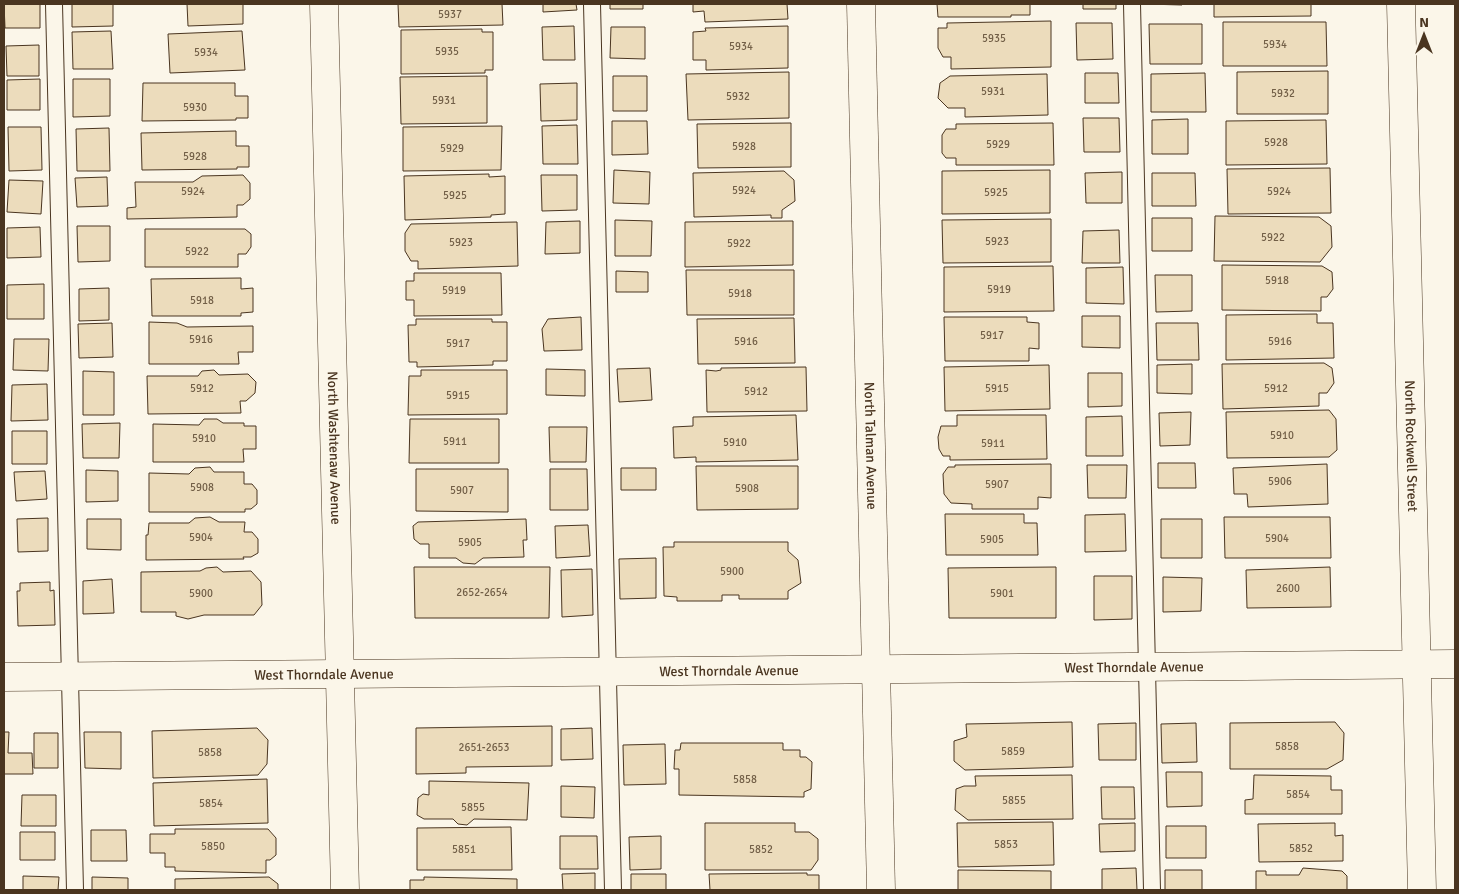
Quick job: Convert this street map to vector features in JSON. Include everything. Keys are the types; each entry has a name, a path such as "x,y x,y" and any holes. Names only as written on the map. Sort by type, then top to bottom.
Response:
{"street":[{"name":"North Washtenaw Avenue","path":"324,4 345,890"},
{"name":"North Talman Avenue","path":"861,4 881,890"},
{"name":"North Rockwell Street","path":"1400,4 1422,890"},
{"name":"West Thorndale Avenue","path":"4,677 1455,664"}],"lane":[{"path":"54,4 75,890"},
{"path":"592,4 613,890"},
{"path":"1132,4 1152,890"}],"building":[{"path":"4,4 40,4 40,28 5,28"},
{"path":"72,4 113,4 113,26 72,27"},
{"path":"187,4 243,4 243,24 188,26"},
{"path":"398,4 502,4 503,25 399,27"},
{"path":"543,4 576,4 577,10 543,12"},
{"path":"610,4 643,4 643,9 610,9"},
{"path":"693,4 787,4 788,19 705,22 704,11 693,12"},
{"path":"937,4 1030,4 1030,15 1011,15 1011,17 938,17"},
{"path":"1083,4 1116,4 1116,9 1083,9"},
{"path":"1146,4 1182,4 1182,5"},
{"path":"1214,4 1311,4 1311,16 1214,17"},
{"path":"1051,21 1051,67 951,69 951,57 943,57 938,48 938,28 947,28 947,23"},
{"path":"1223,22 1326,22 1327,66 1223,66"},
{"path":"1076,23 1112,23 1113,59 1077,60"},
{"path":"1149,24 1202,24 1202,64 1150,64"},
{"path":"574,26 575,60 543,60 542,27"},
{"path":"788,26 788,68 706,70 706,60 693,60 693,32 706,31 705,28"},
{"path":"611,27 645,27 645,59 610,58"},
{"path":"482,29 482,32 493,32 493,70 485,70 485,73 401,74 401,30"},
{"path":"111,31 113,69 73,69 72,32"},
{"path":"242,31 245,70 170,73 168,34"},
{"path":"39,45 39,76 7,76 6,46"},
{"path":"1328,71 1328,114 1237,114 1237,72"},
{"path":"789,72 789,118 688,120 686,74"},
{"path":"1085,73 1118,73 1119,103 1085,103"},
{"path":"1205,73 1206,112 1151,112 1151,74"},
{"path":"1047,74 1048,115 965,117 965,108 948,108 938,98 940,83 950,76"},
{"path":"487,76 487,123 401,124 400,77"},
{"path":"613,76 647,76 647,111 613,111"},
{"path":"40,79 40,110 7,110 7,80"},
{"path":"73,79 110,79 110,116 73,117"},
{"path":"143,83 235,83 235,96 248,96 248,118 236,118 236,120 142,121"},
{"path":"577,83 577,120 541,121 540,84"},
{"path":"1083,118 1119,118 1120,152 1084,152"},
{"path":"1188,119 1188,154 1152,154 1152,120"},
{"path":"1326,120 1327,164 1226,165 1226,121"},
{"path":"612,121 647,121 648,154 612,155"},
{"path":"791,123 791,167 698,168 697,124"},
{"path":"1053,123 1054,165 956,165 956,158 946,158 942,153 942,135 946,129 956,129 956,124"},
{"path":"577,125 578,164 543,164 542,126"},
{"path":"502,126 501,170 403,171 403,127"},
{"path":"8,127 41,127 42,170 9,171"},
{"path":"109,128 110,171 77,171 76,129"},
{"path":"236,131 236,146 249,146 249,167 237,167 237,169 142,170 141,133"},
{"path":"1330,168 1331,213 1228,214 1227,169"},
{"path":"614,170 650,172 649,204 613,203"},
{"path":"1050,170 1050,213 942,214 942,171"},
{"path":"784,171 794,180 795,201 782,210 782,218 771,218 771,215 694,217 693,173"},
{"path":"1122,172 1122,203 1086,203 1085,173"},
{"path":"1152,173 1195,173 1196,206 1152,206"},
{"path":"489,174 489,177 505,176 505,214 491,215 491,217 405,220 404,176"},
{"path":"243,175 250,183 250,199 243,205 237,205 237,217 127,219 127,208 136,207 135,182 193,182 202,176"},
{"path":"541,175 577,175 577,210 542,211"},
{"path":"107,177 108,206 77,207 75,178"},
{"path":"9,180 43,181 41,214 7,212"},
{"path":"1215,216 1319,217 1331,226 1332,247 1320,262 1214,261"},
{"path":"1152,218 1192,218 1192,251 1152,251"},
{"path":"1051,219 1051,262 943,263 942,220"},
{"path":"615,220 652,221 651,256 615,256"},
{"path":"580,221 580,253 545,254 546,222"},
{"path":"793,221 793,265 685,267 685,222"},
{"path":"517,222 518,266 418,269 418,261 411,261 405,251 405,233 411,224"},
{"path":"77,226 110,226 110,261 78,262"},
{"path":"40,227 41,257 7,258 7,228"},
{"path":"145,229 245,229 251,234 251,247 246,254 238,254 238,267 145,267"},
{"path":"1119,230 1120,263 1082,263 1083,231"},
{"path":"1222,265 1322,266 1332,272 1333,289 1327,297 1321,297 1321,311 1222,310"},
{"path":"1053,266 1054,311 944,312 944,267"},
{"path":"1123,267 1124,304 1086,303 1086,268"},
{"path":"686,270 794,270 794,315 687,315"},
{"path":"616,271 648,272 648,292 616,292"},
{"path":"414,273 501,273 502,315 414,316 414,300 406,300 406,281 414,281"},
{"path":"1155,275 1192,275 1192,311 1156,312"},
{"path":"241,278 241,289 253,288 253,312 241,313 241,316 152,316 151,279"},
{"path":"44,284 44,319 7,319 7,285"},
{"path":"109,288 109,320 79,321 79,289"},
{"path":"1317,314 1317,323 1333,323 1334,358 1226,360 1226,315"},
{"path":"1082,316 1120,316 1120,348 1082,347"},
{"path":"581,317 582,350 544,351 542,329 548,319"},
{"path":"944,317 1027,317 1027,322 1039,323 1039,349 1029,348 1029,361 945,361"},
{"path":"794,318 795,363 698,364 697,319"},
{"path":"416,319 492,319 492,322 507,322 507,361 493,361 493,365 417,367 417,362 409,362 408,325 416,325"},
{"path":"149,322 177,323 187,327 253,326 253,352 238,352 239,364 149,364"},
{"path":"112,323 113,357 79,358 78,324"},
{"path":"1156,323 1198,323 1199,360 1157,360"},
{"path":"14,339 49,339 48,371 13,370"},
{"path":"1324,363 1332,368 1334,383 1327,393 1319,393 1319,406 1223,409 1222,364"},
{"path":"1192,364 1192,394 1157,393 1157,365"},
{"path":"1049,365 1050,409 945,411 944,367"},
{"path":"806,367 807,411 707,412 706,370 716,371 721,370 721,368"},
{"path":"650,368 652,400 619,402 617,369"},
{"path":"546,369 585,370 585,396 546,395"},
{"path":"214,370 219,375 248,374 256,382 255,393 246,401 240,401 241,413 148,414 147,376 198,376 202,371"},
{"path":"421,370 507,370 507,414 408,415 409,376 421,376"},
{"path":"83,371 114,372 114,415 83,415"},
{"path":"1088,373 1122,373 1122,406 1088,407"},
{"path":"47,384 48,420 11,421 12,385"},
{"path":"1329,410 1336,419 1337,450 1329,457 1227,458 1226,412"},
{"path":"1191,412 1190,445 1160,446 1159,413"},
{"path":"796,415 798,460 696,462 696,457 674,458 673,427 693,426 693,417"},
{"path":"957,415 1046,415 1047,459 950,460 950,456 943,456 939,449 938,437 941,426 957,426"},
{"path":"1122,416 1123,456 1086,456 1086,417"},
{"path":"204,419 217,419 223,423 244,423 244,426 256,426 256,449 243,449 244,462 153,462 153,424 199,425"},
{"path":"410,419 499,419 499,463 409,463"},
{"path":"120,423 119,458 83,458 82,424"},
{"path":"549,427 587,427 586,462 550,462"},
{"path":"12,431 47,431 47,464 12,464"},
{"path":"1158,463 1195,463 1196,488 1158,488"},
{"path":"1051,464 1051,498 1038,497 1038,509 972,509 972,504 951,503 944,494 943,474 948,467 955,467 955,465"},
{"path":"1327,464 1328,504 1248,507 1247,494 1234,494 1233,468"},
{"path":"1087,465 1127,465 1126,498 1088,498"},
{"path":"696,466 798,466 798,509 697,510"},
{"path":"210,467 214,472 244,472 244,484 252,484 257,490 257,504 251,509 245,509 245,512 149,512 149,473 189,474 195,468"},
{"path":"621,468 656,468 656,490 621,490"},
{"path":"416,469 508,469 508,512 416,511"},
{"path":"550,469 587,469 588,510 550,510"},
{"path":"86,470 118,471 118,501 86,502"},
{"path":"45,471 47,499 16,501 14,472"},
{"path":"945,514 1024,514 1024,523 1037,523 1038,555 946,555"},
{"path":"1125,514 1126,551 1085,552 1085,515"},
{"path":"210,517 219,522 245,522 244,532 252,532 258,539 258,553 251,557 243,557 244,559 146,560 146,535 148,535 149,523 189,523 195,518"},
{"path":"1224,517 1330,517 1331,558 1225,558"},
{"path":"48,518 48,551 18,552 17,519"},
{"path":"87,519 121,519 121,550 87,549"},
{"path":"526,519 527,540 523,540 524,557 483,558 475,564 463,563 456,558 429,558 429,544 420,544 414,539 413,526 418,522"},
{"path":"1161,519 1202,519 1202,558 1161,558"},
{"path":"588,525 590,556 556,558 555,526"},
{"path":"674,542 788,542 788,551 798,560 801,583 788,591 788,599 739,599 739,595 722,595 722,601 677,601 677,597 664,596 663,547 674,547"},
{"path":"656,558 656,598 620,599 619,559"},
{"path":"217,567 223,572 251,571 261,582 262,605 254,615 204,615 188,619 176,616 176,612 141,612 141,572 200,571 206,568"},
{"path":"414,567 550,567 549,618 415,618"},
{"path":"1056,567 1056,618 949,618 948,568"},
{"path":"1330,567 1331,607 1247,608 1246,570"},
{"path":"592,569 593,615 562,617 561,570"},
{"path":"1094,576 1132,576 1132,619 1094,620"},
{"path":"1163,577 1202,578 1201,611 1163,612"},
{"path":"112,579 114,613 83,614 83,581"},
{"path":"50,582 50,591 54,590 55,625 18,626 17,591 20,591 20,583"},
{"path":"1072,722 1073,767 965,770 954,761 954,741 967,737 966,724"},
{"path":"1335,722 1344,733 1343,760 1327,769 1230,769 1230,723"},
{"path":"1136,723 1136,760 1099,760 1098,724"},
{"path":"1196,723 1197,762 1162,763 1161,724"},
{"path":"552,726 552,766 466,767 466,773 416,774 416,728"},
{"path":"257,728 268,740 267,764 258,775 153,778 152,731"},
{"path":"592,728 593,759 561,760 561,729"},
{"path":"4,732 9,732 8,753 32,753 33,774 4,774"},
{"path":"84,732 121,732 121,769 85,768"},
{"path":"34,733 58,733 58,768 34,768"},
{"path":"681,743 783,743 783,750 800,750 800,757 806,757 812,762 811,789 804,792 804,797 679,795 679,769 674,769 675,750 680,750"},
{"path":"665,744 666,784 624,785 623,745"},
{"path":"1166,772 1202,772 1202,806 1167,807"},
{"path":"1072,775 1073,819 968,820 955,810 956,789 964,786 976,786 975,776"},
{"path":"1254,775 1331,776 1331,790 1342,790 1342,814 1245,814 1245,800 1253,799"},
{"path":"267,779 268,823 154,826 153,783"},
{"path":"429,781 529,783 527,820 474,819 467,825 458,824 453,819 424,819 417,815 418,798 423,794 429,795"},
{"path":"561,786 595,787 594,818 561,817"},
{"path":"1101,787 1134,787 1135,819 1102,819"},
{"path":"22,795 56,795 56,826 21,826"},
{"path":"1053,822 1054,865 958,867 957,823"},
{"path":"705,823 795,823 795,832 809,832 818,839 818,860 811,870 705,870"},
{"path":"1135,823 1135,851 1100,852 1099,824"},
{"path":"1335,823 1335,836 1343,835 1343,861 1259,862 1258,824"},
{"path":"1166,826 1206,826 1206,858 1166,858"},
{"path":"511,827 512,870 417,870 417,828"},
{"path":"175,829 268,829 276,838 276,855 270,860 266,860 266,873 175,871 175,867 165,867 165,853 150,853 150,834 175,834"},
{"path":"91,830 126,830 127,861 91,861"},
{"path":"20,832 55,832 55,860 20,860"},
{"path":"560,836 597,836 598,869 560,869"},
{"path":"661,836 661,869 630,870 629,837"},
{"path":"1136,868 1137,890 1102,890 1102,869"},
{"path":"1303,868 1342,871 1347,876 1347,889 1256,890 1256,871 1266,871 1266,875 1299,875"},
{"path":"958,870 1051,871 1051,890 958,890"},
{"path":"1165,870 1202,870 1202,890 1165,890"},
{"path":"595,873 595,890 563,890 562,874"},
{"path":"807,873 807,875 819,875 819,890 710,890 709,874"},
{"path":"631,874 666,874 666,890 631,890"},
{"path":"23,876 59,877 58,890 23,890"},
{"path":"92,877 128,878 128,890 92,890"},
{"path":"269,877 278,884 278,890 175,890 175,879"},
{"path":"424,877 517,879 517,890 410,890 410,880 424,880"}]}
